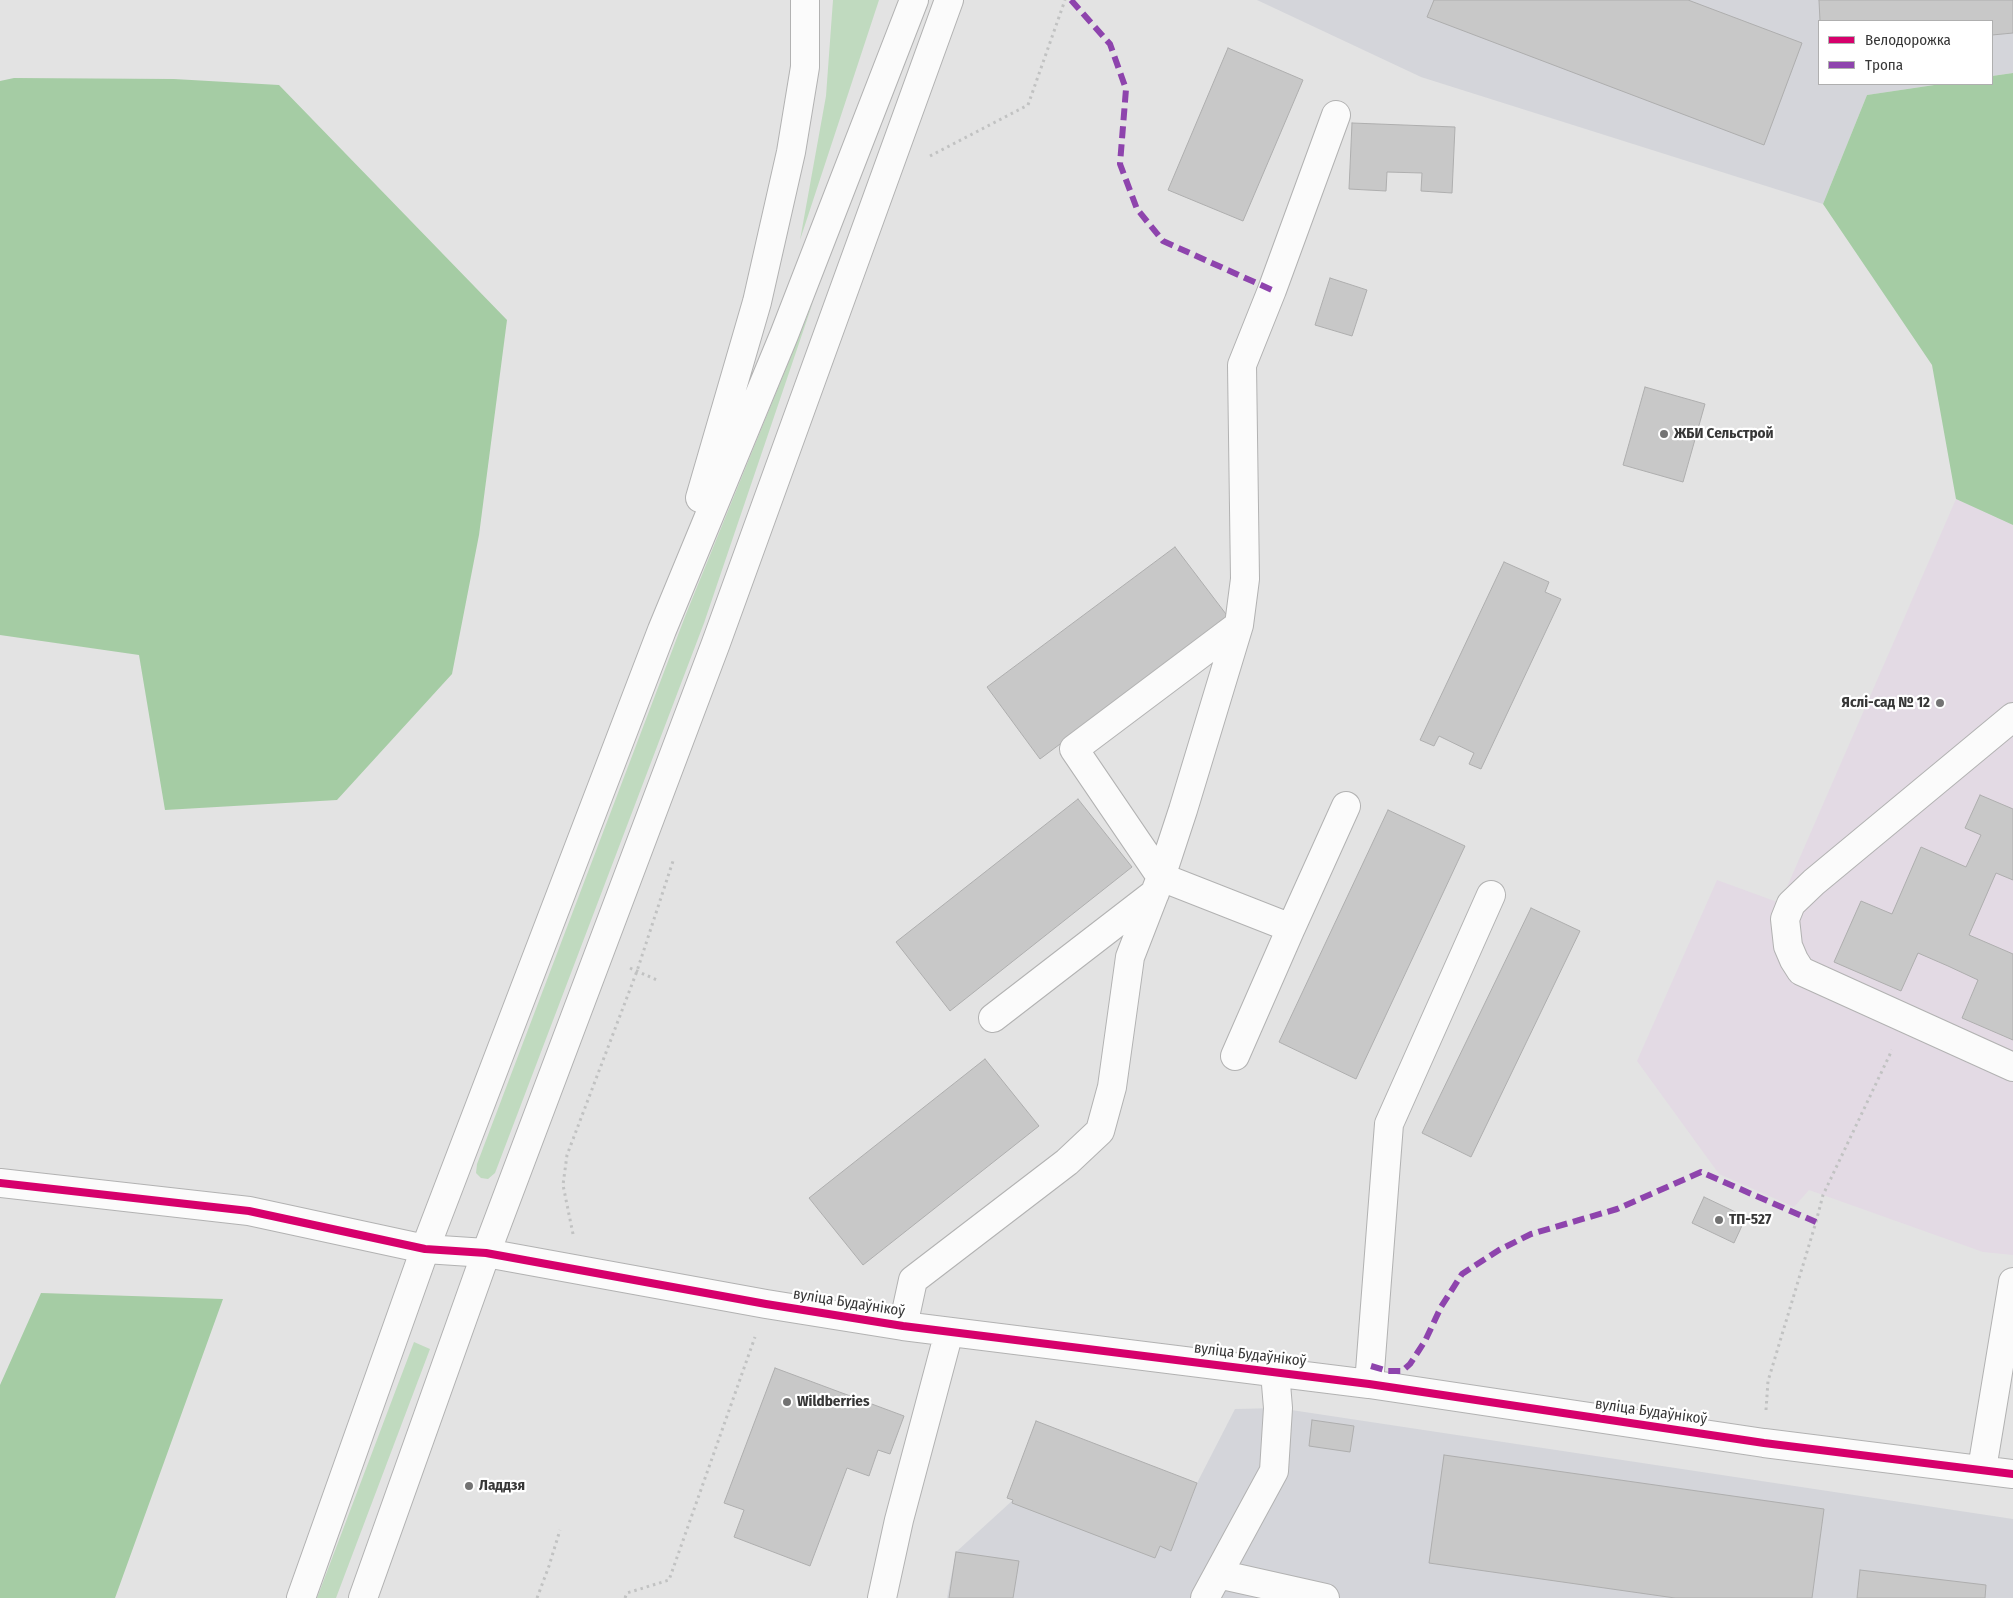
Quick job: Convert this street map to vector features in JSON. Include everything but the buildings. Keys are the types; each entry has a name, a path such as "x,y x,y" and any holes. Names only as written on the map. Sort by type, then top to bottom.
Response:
{"main road":[{"path":"662,630 757,302 791,152 805,67 805,0"},
{"path":"301,1598 425,1249 662,630 784,335 914,0"},
{"path":"363,1598 486,1253 716,643 949,0"},
{"path":"903,1326 913,1280 1067,1162 1100,1131 1112,1087 1130,957 1158,885 1239,625 1245,579 1242,365 1272,290 1336,115"},
{"path":"1239,625 1074,749 1158,885 1291,928"},
{"path":"2013,717 1814,882 1791,904 1785,920 1788,946 1801,971 2013,1067"},
{"path":"1235,1056 1346,806"},
{"path":"993,1018 1158,885"},
{"path":"1369,1384 1389,1124 1491,895"},
{"name":"вуліца Будаўнікоў","path":"0,1183 249,1211 425,1249 486,1253 766,1304 903,1326 1369,1384 1764,1443 2013,1474"},
{"path":"1982,1469 2013,1282"},
{"path":"882,1598 899,1520 949,1332"},
{"path":"1205,1598 1274,1471 1278,1408 1275,1372"},
{"path":"1218,1574 1325,1598"}],"path":[{"path":"924,160 1028,105 1065,0"},
{"path":"580,1270 564,1185 567,1155 638,971 676,854"},
{"path":"1768,1381 1823,1195 1907,1018"},
{"path":"625,1598 628,1593 669,1580 766,1304"},
{"path":"537,1598 560,1530"}],"shaded area":[{"path":"1257,0 2013,0 2013,73 1993,76 1993,20 1818,20 1818,85 1934,85 1867,95 1823,204 1421,77"},
{"name":"Яслі-сад № 12","path":"1956,499 2013,525 2013,1255 1983,1252 1809,1190 1794,1207 1719,1174 1637,1061 1717,880 1780,903"},
{"path":"1278,1408 2013,1519 2013,1598 947,1598 956,1552 1013,1500 1155,1558 1160,1546 1171,1551 1197,1483 1235,1409"}],"green space":[{"path":"833,0 879,0 800,240 826,96"},
{"path":"2013,73 2013,525 1956,499 1932,365 1823,204 1867,95 1934,85 1993,85 1993,76"},
{"path":"14,78 174,79 279,85 507,320 479,535 452,674 337,800 165,810 139,655 0,635 0,81"},
{"path":"813,302 704,623 495,1173 488,1179 481,1178 476,1173 477,1164 686,614"},
{"path":"41,1293 223,1299 115,1598 0,1598 0,1385"},
{"path":"414,1342 430,1349 336,1598 317,1598"}],"marked path":[{"path":"1071,0 1110,44 1126,89 1120,164 1137,209 1163,241 1272,290"},
{"path":"1371,1366 1388,1371 1402,1371 1410,1364 1425,1341 1441,1307 1462,1274 1499,1250 1531,1234 1617,1209 1701,1172 1816,1222"}],"cycle path":[{"path":"0,1183 249,1211 425,1249 486,1253 766,1304 903,1326 1369,1384 1764,1443 2013,1474"}],"place":[{"name":"ЖБИ Сельстрой","path":"1664,434"},
{"name":"Яслі-сад № 12","path":"1940,703"},
{"name":"ТП-527","path":"1719,1220"},
{"name":"Wildberries","path":"787,1402"},
{"name":"Ладдзя","path":"469,1486"}]}
